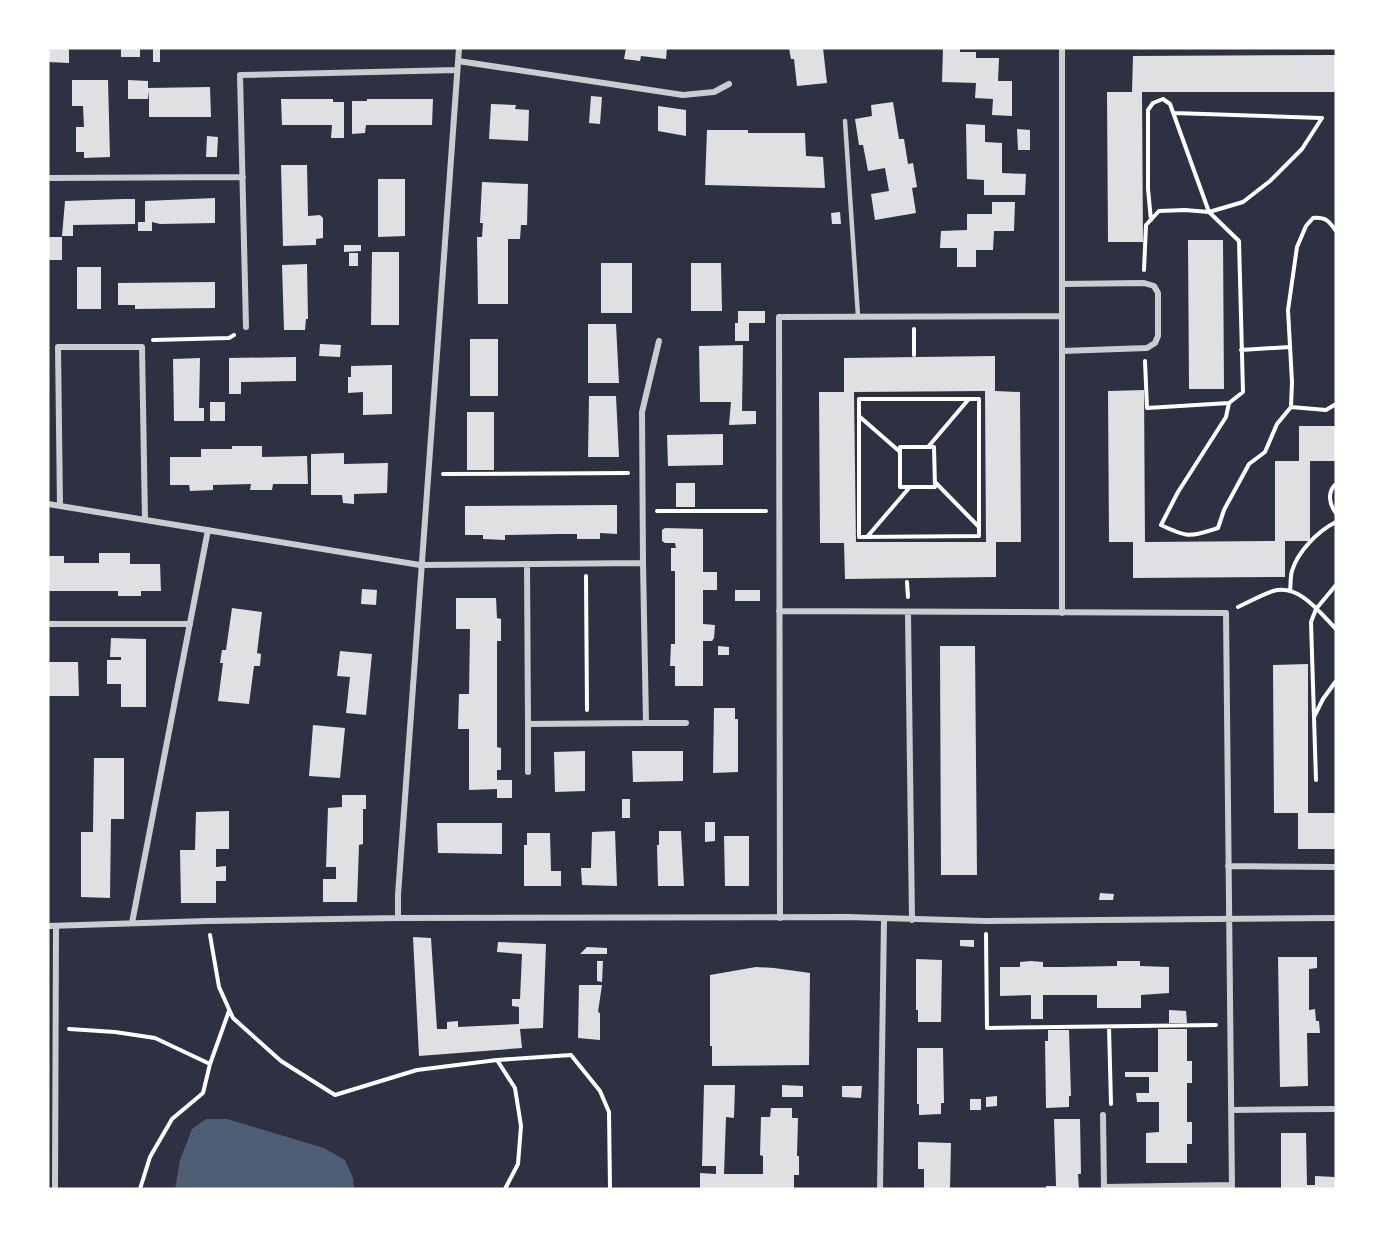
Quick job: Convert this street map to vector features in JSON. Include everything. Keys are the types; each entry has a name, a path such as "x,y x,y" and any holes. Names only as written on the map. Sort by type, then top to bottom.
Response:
{"street":[{"path":"398,918 420,565 459,48"},
{"path":"1062,48 1062,613"},
{"path":"458,61 683,95 714,92 729,84"},
{"path":"246,327 240,75 457,70"},
{"path":"48,178 243,177"},
{"path":"1062,284 1144,283 1154,286 1158,293 1158,336 1155,343 1144,348 1062,351"},
{"path":"780,918 778,317 1061,316"},
{"path":"646,723 642,412 659,341"},
{"path":"60,506 58,347 142,347 145,520"},
{"path":"48,504 420,565 643,563"},
{"path":"132,923 208,530"},
{"path":"527,564 528,772"},
{"path":"779,611 1226,613 1232,1187 1104,1187 1103,1115"},
{"path":"908,613 912,920"},
{"path":"48,624 190,624"},
{"path":"528,724 686,723"},
{"path":"1228,866 1336,867"},
{"path":"48,926 398,918 847,917 884,920 985,921 1336,918"},
{"path":"880,1189 884,920"},
{"path":"55,1189 56,926"},
{"path":"1231,1110 1334,1109"}],"lane":[{"path":"845,121 858,316"}],"path":[{"path":"1144,348 1147,408 1229,403 1243,392 1239,241 1209,212 1174,113 1170,104 1163,99 1153,103 1148,110 1148,189 1151,220"},
{"path":"1144,283 1146,225 1159,212 1185,210 1209,212 1243,202 1270,181 1302,149 1322,118 1174,113"},
{"path":"1229,403 1226,417 1188,476 1161,525 1179,534 1193,536 1218,528 1224,510 1249,464 1265,452 1277,424 1290,407 1292,381 1288,310 1297,247 1306,226 1313,218 1323,218 1329,221 1336,231"},
{"path":"914,316 914,355"},
{"path":"142,347 152,340 229,338 246,327"},
{"path":"1241,350 1290,347"},
{"path":"915,396 968,399 979,399 979,536 907,539 859,537 859,399 915,396"},
{"path":"928,447 968,399"},
{"path":"1290,407 1326,410 1336,404"},
{"path":"859,416 900,452"},
{"path":"900,447 928,447 934,447 935,487 900,487 900,447"},
{"path":"427,474 644,473"},
{"path":"934,481 979,527"},
{"path":"1336,484 1329,498 1336,513"},
{"path":"867,537 909,488"},
{"path":"644,511 779,511"},
{"path":"1290,591 1292,572 1304,550 1326,527 1336,522"},
{"path":"586,564 587,723"},
{"path":"1316,780 1311,622 1316,609 1336,585"},
{"path":"1226,613 1275,590 1290,591 1299,594 1336,629"},
{"path":"1314,718 1323,699 1336,681"},
{"path":"207,921 219,987 233,1018 280,1061 335,1095 417,1070 497,1060 570,1055 600,1091 609,1112 610,1189"},
{"path":"985,921 987,1028 1231,1025"},
{"path":"140,1189 150,1156 172,1119 203,1093 210,1064 229,1011"},
{"path":"1103,1115 1111,1105 1109,1027"},
{"path":"56,1028 115,1032 155,1038 210,1064"},
{"path":"497,1060 515,1088 521,1126 518,1164 505,1189"}],"water":[{"path":"206,1119 227,1119 324,1148 345,1160 353,1178 354,1189 175,1189 180,1160 192,1129"}],"building":[{"path":"48,48 69,48 69,63 48,62"},
{"path":"121,48 140,48 140,57 121,57"},
{"path":"153,48 160,48 160,62 153,62"},
{"path":"626,48 667,48 666,59 641,56 640,61 624,59"},
{"path":"789,48 823,48 827,83 797,86 794,59 791,59"},
{"path":"943,48 960,48 960,52 976,52 976,58 999,58 998,81 1012,81 1012,116 992,115 993,99 975,98 976,83 942,82"},
{"path":"1336,55 1336,92 1142,92 1143,242 1108,242 1107,92 1132,92 1133,56"},
{"path":"72,80 108,80 110,157 84,158 84,152 76,152 76,127 84,127 83,106 72,106"},
{"path":"128,80 148,81 148,88 210,87 211,117 149,117 149,91 148,99 128,99"},
{"path":"591,96 602,97 600,124 589,123"},
{"path":"281,99 333,99 333,102 344,102 344,138 331,138 332,125 282,125"},
{"path":"367,99 433,99 432,125 366,125 365,133 352,134 352,101 367,101"},
{"path":"893,102 899,139 904,139 908,164 913,163 917,187 912,188 916,213 875,220 871,194 889,191 885,168 868,171 863,145 859,145 855,119 872,116 871,105"},
{"path":"491,104 516,105 515,109 529,110 528,141 489,139"},
{"path":"658,106 686,110 686,136 658,131"},
{"path":"966,124 985,125 985,142 1002,143 1002,173 1026,174 1025,195 984,195 984,180 967,179"},
{"path":"1017,129 1030,130 1030,150 1018,150"},
{"path":"707,130 805,133 806,156 823,157 825,188 705,185"},
{"path":"207,136 218,137 217,157 206,157"},
{"path":"281,165 307,165 308,216 320,215 323,218 323,238 316,239 316,245 283,246"},
{"path":"378,179 405,179 405,236 378,237"},
{"path":"482,182 528,184 527,225 521,225 520,239 508,239 508,304 478,304 477,237 482,237 483,223 480,223"},
{"path":"215,198 215,223 160,224 152,222 152,231 138,231 138,222 145,222 145,201"},
{"path":"135,199 135,224 73,225 73,236 62,236 65,201"},
{"path":"992,202 1015,202 1014,231 994,231 993,250 976,250 976,267 957,267 957,248 940,248 941,231 967,230 967,214 992,214"},
{"path":"840,212 841,224 832,224 831,213"},
{"path":"48,237 62,237 62,260 48,260"},
{"path":"1188,240 1223,240 1224,389 1189,389"},
{"path":"344,245 361,245 361,251 344,252"},
{"path":"372,252 399,252 399,325 371,325"},
{"path":"349,253 358,253 358,266 349,266"},
{"path":"601,263 632,263 632,313 601,313"},
{"path":"691,263 721,263 722,311 691,311"},
{"path":"307,264 308,319 306,319 305,330 284,330 282,265"},
{"path":"77,267 101,267 101,309 77,309"},
{"path":"215,282 215,308 135,309 135,305 118,305 118,283"},
{"path":"738,311 765,311 765,323 749,323 749,341 735,341"},
{"path":"588,324 616,324 619,383 588,383"},
{"path":"470,339 498,339 498,396 470,396"},
{"path":"320,344 341,345 340,357 319,356"},
{"path":"743,345 742,411 756,411 756,424 729,425 731,402 700,402 699,346"},
{"path":"995,356 995,391 1020,392 1021,542 996,542 996,577 845,579 844,543 820,543 819,392 844,392 844,358","holes":["985,391 986,542 856,542 854,392"]},
{"path":"296,357 296,381 241,382 241,394 229,394 229,358"},
{"path":"200,358 199,408 204,408 204,421 174,421 173,359"},
{"path":"392,365 392,414 363,415 363,392 348,393 351,366"},
{"path":"1144,390 1145,542 1275,541 1275,461 1299,461 1299,426 1336,426 1336,461 1310,461 1310,541 1285,541 1285,577 1133,578 1133,542 1109,542 1108,391"},
{"path":"589,396 616,396 619,457 588,457"},
{"path":"210,402 225,402 225,421 210,421"},
{"path":"467,412 494,412 494,470 467,470"},
{"path":"723,434 723,465 668,466 667,435"},
{"path":"232,446 262,446 262,457 307,456 308,484 273,484 272,490 250,490 251,484 213,485 213,490 190,491 189,485 170,485 170,457 201,457 201,449 232,449"},
{"path":"344,453 344,464 388,463 387,493 354,494 354,504 343,503 342,495 311,495 311,454"},
{"path":"676,483 695,483 695,507 676,507"},
{"path":"617,505 617,534 600,533 600,539 577,539 577,534 505,535 505,540 483,539 483,535 465,535 465,506"},
{"path":"665,528 703,529 703,572 717,572 717,590 703,590 703,624 715,625 712,641 703,641 703,686 675,686 675,666 670,666 671,644 675,644 675,571 671,571 671,548 676,548 675,543 662,541 662,530"},
{"path":"99,553 130,553 130,564 160,564 161,591 141,591 141,596 118,596 118,591 48,591 48,556 64,556 64,563 99,563"},
{"path":"362,589 377,590 376,605 361,604"},
{"path":"735,590 760,590 760,601 735,601"},
{"path":"456,598 496,598 497,618 501,619 501,641 497,641 497,747 501,748 501,770 497,770 497,780 512,780 512,798 497,798 497,789 469,790 469,729 458,729 459,694 469,694 470,629 456,629"},
{"path":"232,608 262,612 257,653 261,654 260,666 254,666 249,704 218,701 223,663 220,663 222,650 226,650"},
{"path":"111,638 146,639 146,707 121,707 121,684 107,684 107,660 121,660 121,657 110,657"},
{"path":"718,646 729,647 729,655 718,655"},
{"path":"940,646 975,646 977,875 941,875"},
{"path":"340,651 372,654 366,715 346,713 350,677 337,676"},
{"path":"48,662 78,662 79,696 48,696"},
{"path":"1308,664 1308,813 1336,813 1336,849 1298,849 1298,813 1274,813 1273,665"},
{"path":"714,708 735,708 735,719 738,719 738,772 713,773"},
{"path":"313,725 345,728 340,778 309,776"},
{"path":"585,751 585,791 555,792 554,752"},
{"path":"632,751 683,751 683,781 633,782"},
{"path":"94,758 124,758 124,819 111,819 110,898 81,897 81,832 93,832"},
{"path":"342,795 366,795 366,809 363,809 363,844 359,845 357,902 323,902 323,879 336,879 336,867 326,867 328,808 342,807"},
{"path":"622,799 630,799 630,818 622,818"},
{"path":"229,811 229,849 216,849 216,867 226,866 226,881 216,881 216,903 181,903 180,850 195,850 196,812"},
{"path":"705,822 715,822 715,841 705,842"},
{"path":"437,823 502,823 502,854 438,853"},
{"path":"615,831 617,886 582,885 581,868 591,868 592,832"},
{"path":"659,831 681,831 684,886 658,886"},
{"path":"527,833 550,833 551,871 561,871 561,886 524,886 524,845 527,845"},
{"path":"724,836 749,836 749,886 725,886"},
{"path":"1100,893 1114,894 1113,900 1099,900"},
{"path":"413,937 431,938 437,1029 447,1029 447,1022 458,1021 458,1027 519,1024 519,1007 512,1006 512,999 520,999 522,954 497,952 498,942 546,944 543,1028 520,1029 522,1048 419,1056"},
{"path":"960,940 974,940 974,947 960,946"},
{"path":"587,947 607,948 607,954 580,954"},
{"path":"1278,957 1317,957 1317,968 1309,969 1309,1010 1315,1009 1320,1033 1307,1033 1308,1086 1280,1087"},
{"path":"916,959 942,960 941,1022 918,1022"},
{"path":"597,961 603,961 602,982 597,981"},
{"path":"1117,961 1140,961 1140,966 1169,967 1169,993 1141,995 1141,1008 1097,1008 1097,995 1043,995 1043,1019 1031,1019 1031,995 1000,996 1000,967 1020,967 1020,962 1043,962 1043,967 1117,966"},
{"path":"756,967 810,973 809,1065 712,1066 710,975"},
{"path":"579,985 602,985 598,1012 600,1013 600,1040 578,1038"},
{"path":"1169,1010 1186,1011 1187,1023 1169,1023"},
{"path":"1158,1029 1187,1029 1187,1061 1192,1061 1192,1083 1187,1083 1187,1122 1192,1122 1192,1144 1187,1144 1187,1163 1146,1163 1146,1133 1159,1132 1159,1102 1137,1102 1136,1093 1149,1093 1149,1077 1125,1077 1125,1072 1158,1072"},
{"path":"1048,1030 1069,1030 1071,1096 1069,1096 1069,1107 1046,1108 1045,1041 1048,1041"},
{"path":"917,1048 943,1048 944,1103 941,1103 941,1114 919,1115"},
{"path":"704,1085 735,1085 734,1118 726,1117 724,1174 763,1174 763,1156 760,1155 761,1117 770,1117 771,1108 792,1108 792,1118 798,1118 797,1156 799,1156 799,1175 794,1175 794,1189 700,1189 700,1173 716,1174 716,1166 702,1166"},
{"path":"782,1085 803,1086 803,1097 782,1097"},
{"path":"842,1086 862,1086 861,1098 842,1097"},
{"path":"997,1096 997,1106 986,1107 986,1097"},
{"path":"970,1099 981,1099 981,1110 970,1110"},
{"path":"1054,1119 1080,1119 1079,1189 1046,1189 1046,1186 1056,1186"},
{"path":"1281,1133 1306,1133 1307,1185 1315,1185 1315,1176 1335,1177 1335,1189 1281,1189"},
{"path":"918,1142 951,1143 950,1189 924,1189 924,1169 918,1169"}]}
